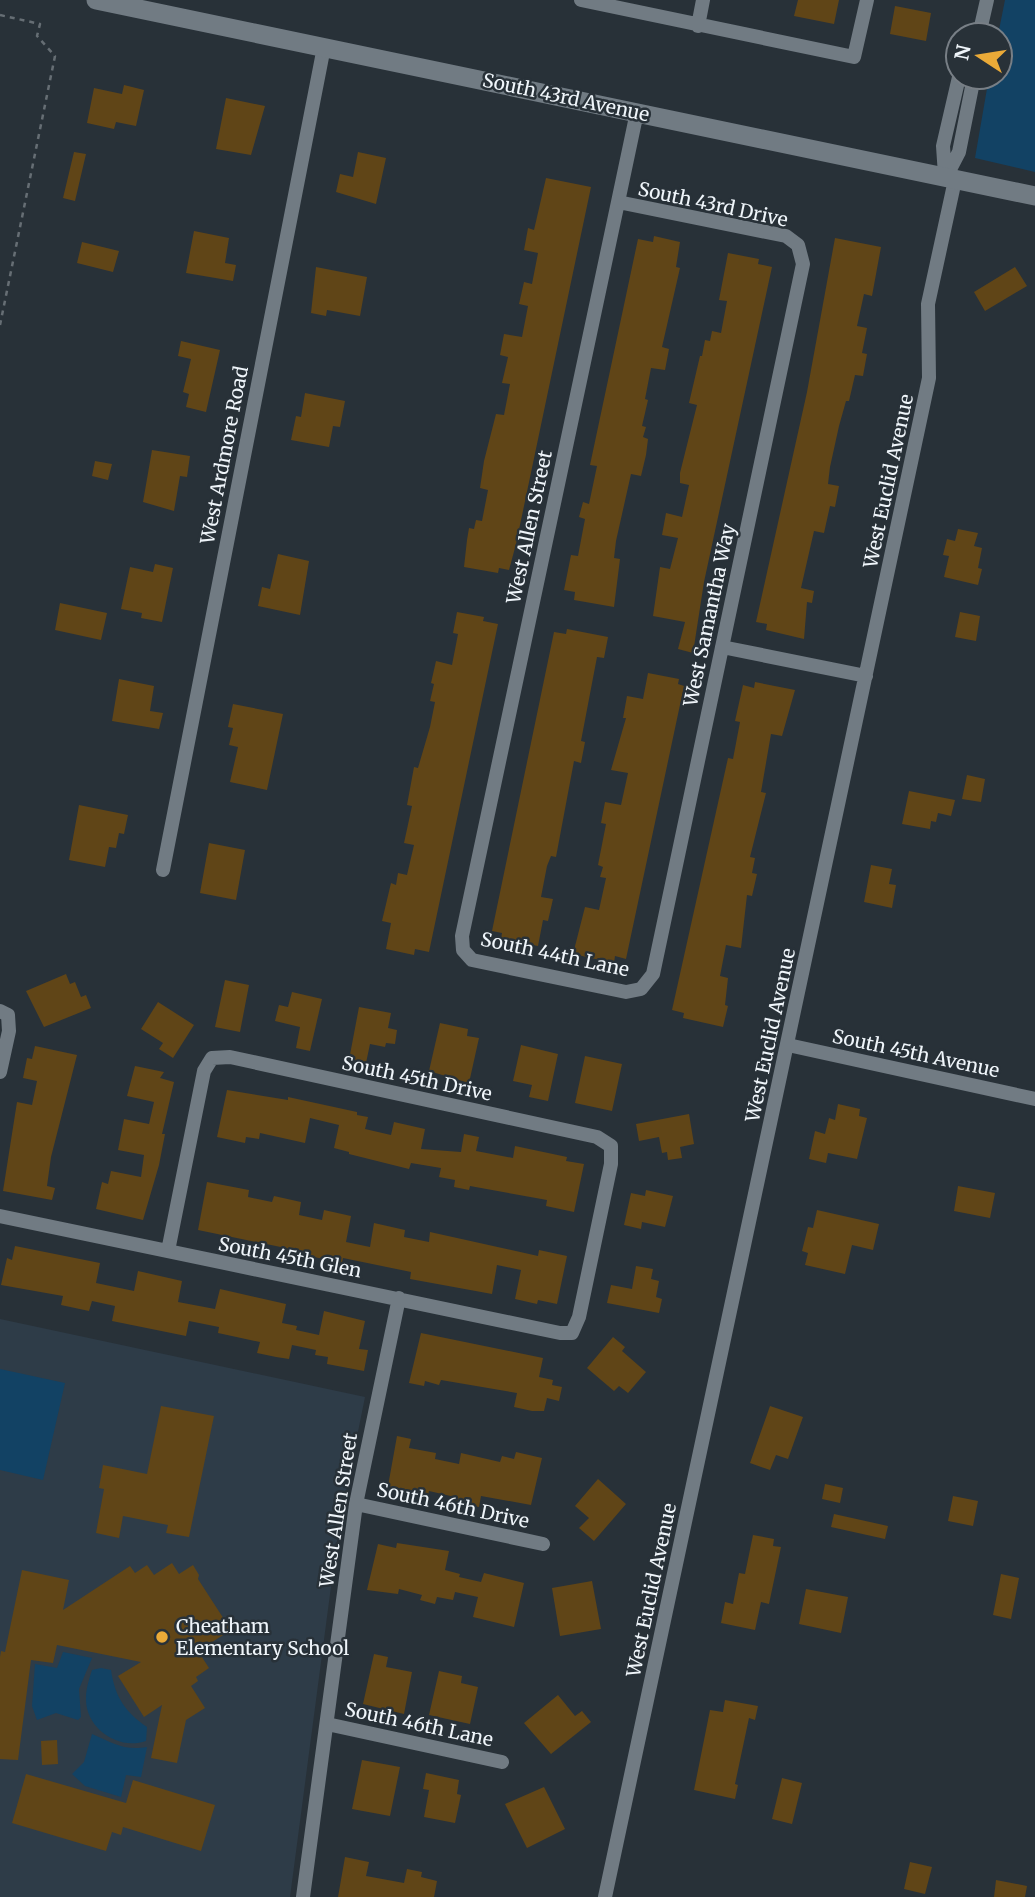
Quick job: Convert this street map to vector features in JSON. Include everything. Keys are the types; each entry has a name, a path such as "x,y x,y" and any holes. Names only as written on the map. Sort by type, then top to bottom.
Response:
{"street":[{"name":"South 43rd Avenue","path":"96,0 1035,196"},
{"path":"581,0 855,57 867,0"},
{"path":"698,26 703,0"},
{"path":"982,21 987,0"},
{"name":"West Ardmore Road","path":"163,870 324,47"},
{"name":"West Euclid Avenue","path":"950,178 943,146 956,91"},
{"name":"West Euclid Avenue","path":"605,1897 929,378 928,304 950,178 971,91"},
{"name":"West Allen Street","path":"463,950 462,936 637,112"},
{"name":"South 43rd Drive","path":"618,202 786,236 798,245"},
{"name":"West Samantha Way","path":"641,989 653,974 803,264 798,245"},
{"path":"722,647 866,677"},
{"name":"South 44th Lane","path":"463,950 472,960 626,992 641,989"},
{"path":"0,1072 9,1031 4,1013"},
{"name":"South 45th Avenue","path":"788,1045 1035,1099"},
{"name":"South 45th Drive","path":"168,1251 204,1071 212,1058 230,1057 597,1136 611,1146 611,1164 579,1317 572,1333"},
{"name":"South 45th Glen","path":"0,1216 560,1334 572,1333"},
{"name":"West Allen Street","path":"303,1897 356,1504 399,1298"},
{"name":"South 46th Drive","path":"356,1504 543,1544"},
{"name":"South 46th Lane","path":"327,1724 502,1762"}],"path":[{"path":"0,15 40,24 37,36 55,56 0,326"}],"shaded area":[{"path":"1005,0 1035,0 1035,172 975,158 987,91 1014,91 1014,21 1001,21"},
{"name":"Cheatham Elementary School","path":"0,1319 365,1397 339,1526 290,1897 0,1897"},
{"path":"0,1369 65,1383 43,1480 0,1470"},
{"path":"63,1652 92,1658 79,1689 81,1717 78,1720 56,1713 37,1720 32,1706 35,1664 57,1668"},
{"path":"92,1670 111,1670 122,1703 147,1727 146,1741 125,1743 114,1740 105,1735 91,1719 87,1709 87,1688"},
{"path":"92,1734 125,1747 147,1747 141,1777 126,1775 121,1797 85,1786 72,1774 84,1762"}],"building":[{"path":"798,0 839,0 834,24 794,16"},
{"path":"895,6 931,13 926,41 890,34"},
{"path":"124,85 144,90 136,126 116,122 114,129 87,123 94,88 122,94"},
{"path":"226,98 265,106 251,155 216,149"},
{"path":"74,152 86,154 75,201 63,198"},
{"path":"358,152 386,158 376,204 336,192 340,174 353,177"},
{"path":"546,178 591,187 516,544 509,570 499,568 498,573 464,567 467,540 469,528 474,529 476,520 482,521 488,490 480,488 484,461 496,414 504,415 510,384 502,383 508,357 500,355 504,334 522,337 528,306 519,304 524,282 532,284 538,253 524,250 528,228 534,230"},
{"path":"194,231 229,238 225,263 236,265 233,281 186,273"},
{"path":"654,236 680,242 676,267 680,268 662,347 669,349 665,370 651,368 645,399 648,400 642,426 646,427 643,437 648,439 646,455 641,476 631,474 616,541 614,558 620,559 614,607 574,600 575,592 564,590 571,555 578,556 585,519 579,517 583,502 589,504 597,466 590,465 638,239 653,242"},
{"path":"835,238 881,247 872,296 864,294 857,326 867,328 862,353 867,354 863,376 855,375 830,467 828,484 839,486 835,507 830,506 824,533 814,531 801,588 814,591 812,603 807,602 804,639 766,630 767,624 756,622 807,392"},
{"path":"82,242 119,251 113,272 77,263"},
{"path":"728,253 759,259 758,264 772,267 704,582 693,653 678,649 685,622 653,616 660,567 670,569 678,538 662,535 666,513 682,517 689,485 680,483 680,473 697,405 689,403 700,356 705,340 710,341 712,331 721,333 727,301 719,300"},
{"path":"316,267 367,277 360,316 327,310 326,316 311,313"},
{"path":"1015,267 1027,286 985,311 974,292"},
{"path":"181,341 220,350 206,412 186,407 189,394 183,392 191,359 178,356"},
{"path":"305,393 345,401 340,427 333,426 329,447 291,440 296,416 301,417"},
{"path":"152,450 190,456 187,477 180,476 174,511 143,502"},
{"path":"95,461 112,464 108,480 92,476"},
{"path":"958,529 978,533 974,546 982,548 978,568 982,569 978,585 944,577 949,556 943,555 947,539 955,541"},
{"path":"278,554 309,561 300,615 258,606 262,587 270,589"},
{"path":"155,564 173,568 162,622 141,618 142,613 121,609 130,567 153,572"},
{"path":"60,603 107,613 101,640 55,630"},
{"path":"457,612 484,617 483,621 498,624 429,952 415,949 414,955 386,949 391,923 382,921 391,883 396,885 398,873 407,875 414,845 404,843 412,806 407,805 414,767 418,768 430,727 435,702 430,701 434,684 431,683 436,661 452,665 458,634 453,633"},
{"path":"960,612 980,616 976,641 955,637"},
{"path":"567,629 608,637 604,658 597,657 581,741 585,742 581,763 574,761 556,857 551,856 547,866 541,897 553,899 548,921 543,920 538,946 501,939 502,933 492,931 554,632 566,634"},
{"path":"648,673 679,679 678,684 684,686 626,959 615,956 614,963 573,954 585,907 599,910 606,878 600,877 603,867 598,865 606,824 601,823 605,802 621,805 628,773 611,770 626,718 623,718 627,696 643,699"},
{"path":"119,679 154,686 150,711 163,713 159,729 112,721"},
{"path":"755,682 795,690 782,736 771,734 761,792 766,793 750,857 755,858 752,873 757,874 752,896 747,895 741,948 726,945 720,976 728,978 725,1005 728,1006 723,1027 683,1018 684,1013 672,1010 728,758 733,759 740,722 735,721 743,685 754,688"},
{"path":"233,704 283,714 267,790 230,782 238,747 229,745 233,728 228,727"},
{"path":"967,775 985,779 981,802 962,799"},
{"path":"909,791 955,800 951,816 938,813 936,822 931,821 930,829 902,824"},
{"path":"79,805 128,815 124,834 119,833 116,848 109,847 105,867 69,860"},
{"path":"209,843 245,850 236,900 200,893"},
{"path":"871,865 892,869 889,884 896,885 892,908 864,902"},
{"path":"66,974 70,984 75,982 81,997 86,995 91,1008 44,1027 26,991"},
{"path":"225,980 249,985 240,1032 215,1027"},
{"path":"292,992 322,999 310,1051 296,1048 300,1027 275,1021 279,1005 288,1007"},
{"path":"158,1002 194,1025 173,1058 159,1049 163,1043 141,1029"},
{"path":"359,1007 391,1013 388,1028 397,1030 395,1044 386,1043 385,1047 370,1044 366,1063 349,1060"},
{"path":"440,1023 468,1029 467,1036 479,1038 469,1083 429,1071"},
{"path":"521,1045 558,1054 548,1101 529,1097 532,1085 513,1081"},
{"path":"35,1046 77,1055 51,1157 47,1186 55,1188 52,1200 3,1191 17,1102 32,1105 37,1081 23,1078 27,1058 32,1059"},
{"path":"585,1056 622,1064 612,1111 575,1103"},
{"path":"135,1066 164,1072 160,1078 174,1082 162,1134 165,1134 159,1165 143,1220 96,1209 102,1182 108,1184 111,1171 141,1177 144,1155 118,1150 124,1119 149,1124 154,1102 127,1096"},
{"path":"227,1090 288,1100 288,1097 357,1112 357,1115 368,1117 365,1129 391,1135 394,1122 425,1129 421,1149 461,1152 464,1134 479,1137 476,1151 513,1158 515,1146 567,1157 566,1161 584,1164 574,1212 546,1206 547,1200 470,1186 469,1190 454,1187 455,1180 439,1177 441,1168 411,1163 409,1169 349,1154 334,1148 339,1125 310,1118 305,1143 260,1133 259,1139 246,1137 245,1143 217,1137"},
{"path":"838,1104 860,1109 859,1116 867,1118 857,1159 828,1153 826,1163 809,1159 815,1131 825,1134 829,1118 835,1120"},
{"path":"689,1114 694,1144 680,1147 682,1158 668,1160 667,1152 662,1153 659,1137 639,1141 636,1124"},
{"path":"207,1182 249,1190 248,1197 272,1202 274,1196 301,1202 299,1215 322,1220 324,1210 351,1216 346,1242 370,1247 374,1223 405,1230 404,1237 429,1242 430,1232 538,1256 539,1250 567,1256 557,1304 538,1300 537,1304 515,1299 521,1270 497,1265 492,1294 410,1279 411,1272 343,1258 342,1263 305,1255 305,1252 198,1230"},
{"path":"958,1186 995,1193 990,1218 954,1211"},
{"path":"646,1190 673,1196 665,1227 642,1222 641,1229 624,1225 631,1193 645,1196"},
{"path":"817,1210 879,1224 873,1250 852,1245 845,1274 805,1265 808,1253 802,1251 808,1227 813,1228"},
{"path":"15,1246 100,1263 96,1283 134,1291 138,1271 182,1281 178,1302 215,1309 220,1289 286,1304 282,1323 297,1326 296,1330 319,1335 324,1311 365,1321 359,1349 368,1350 364,1371 327,1364 328,1357 315,1355 316,1350 292,1345 289,1359 257,1353 260,1342 218,1333 219,1327 189,1321 186,1336 112,1321 115,1306 92,1301 89,1311 61,1305 63,1296 1,1285 7,1258 12,1260"},
{"path":"636,1266 653,1269 651,1279 659,1281 656,1297 662,1299 659,1313 607,1303 611,1285 632,1289"},
{"path":"421,1333 543,1358 539,1377 553,1380 552,1385 562,1387 559,1401 547,1398 544,1411 532,1411 514,1407 517,1393 441,1380 439,1385 425,1381 424,1386 409,1383"},
{"path":"613,1337 625,1347 622,1351 646,1372 628,1393 619,1386 614,1391 587,1368"},
{"path":"161,1406 214,1416 189,1537 166,1533 168,1525 123,1516 119,1538 96,1533 104,1489 99,1488 103,1465 147,1474"},
{"path":"770,1406 803,1417 788,1459 776,1455 770,1470 750,1463"},
{"path":"397,1436 411,1439 409,1448 436,1453 435,1459 459,1464 461,1453 500,1462 502,1456 514,1459 516,1452 542,1458 531,1505 481,1496 479,1507 454,1502 455,1497 429,1491 428,1496 388,1486"},
{"path":"598,1479 626,1504 594,1541 579,1528 589,1518 575,1506"},
{"path":"825,1484 843,1488 840,1503 822,1499"},
{"path":"953,1496 978,1501 973,1526 948,1521"},
{"path":"834,1514 888,1526 885,1539 831,1527"},
{"path":"753,1535 774,1539 773,1546 781,1547 769,1604 761,1602 755,1630 721,1623 725,1602 733,1604 739,1573 745,1574"},
{"path":"397,1543 449,1551 445,1570 460,1574 459,1577 481,1582 484,1573 524,1583 514,1627 473,1617 478,1597 455,1592 453,1600 437,1597 435,1604 420,1600 422,1595 399,1589 398,1594 367,1590 378,1544 396,1548"},
{"path":"172,1563 179,1574 193,1565 199,1575 198,1579 231,1630 198,1651 209,1668 196,1677 198,1681 191,1686 205,1708 186,1720 177,1763 151,1758 162,1705 144,1717 118,1676 141,1662 57,1645 53,1663 31,1660 18,1760 0,1759 0,1657 1,1651 5,1652 22,1570 69,1580 63,1610 130,1566 135,1573 147,1565 154,1575"},
{"path":"1001,1574 1019,1578 1011,1619 993,1615"},
{"path":"592,1581 601,1629 560,1636 552,1588"},
{"path":"806,1589 848,1597 841,1633 799,1624"},
{"path":"374,1654 388,1657 386,1667 412,1672 404,1714 363,1704"},
{"path":"439,1671 462,1676 461,1683 478,1687 470,1724 429,1715"},
{"path":"558,1695 575,1716 582,1711 591,1722 551,1754 524,1723"},
{"path":"725,1700 758,1706 755,1720 749,1718 735,1784 738,1785 735,1799 694,1790 710,1710 723,1712"},
{"path":"57,1740 58,1764 42,1765 41,1741"},
{"path":"362,1760 400,1767 390,1816 352,1809"},
{"path":"426,1773 459,1780 457,1794 461,1795 455,1823 424,1817 429,1790 423,1789"},
{"path":"26,1774 126,1803 133,1780 215,1805 201,1851 123,1827 121,1835 112,1832 106,1851 12,1823"},
{"path":"782,1778 802,1783 792,1824 772,1819"},
{"path":"544,1787 565,1829 527,1848 505,1804"},
{"path":"345,1857 369,1862 366,1876 404,1883 407,1869 422,1872 421,1877 437,1881 434,1897 338,1897"},
{"path":"910,1862 932,1867 925,1894 904,1889"},
{"path":"996,1880 1027,1886 1025,1897 994,1897"}],"place":[{"name":"Cheatham Elementary School","path":"162,1637"}]}
